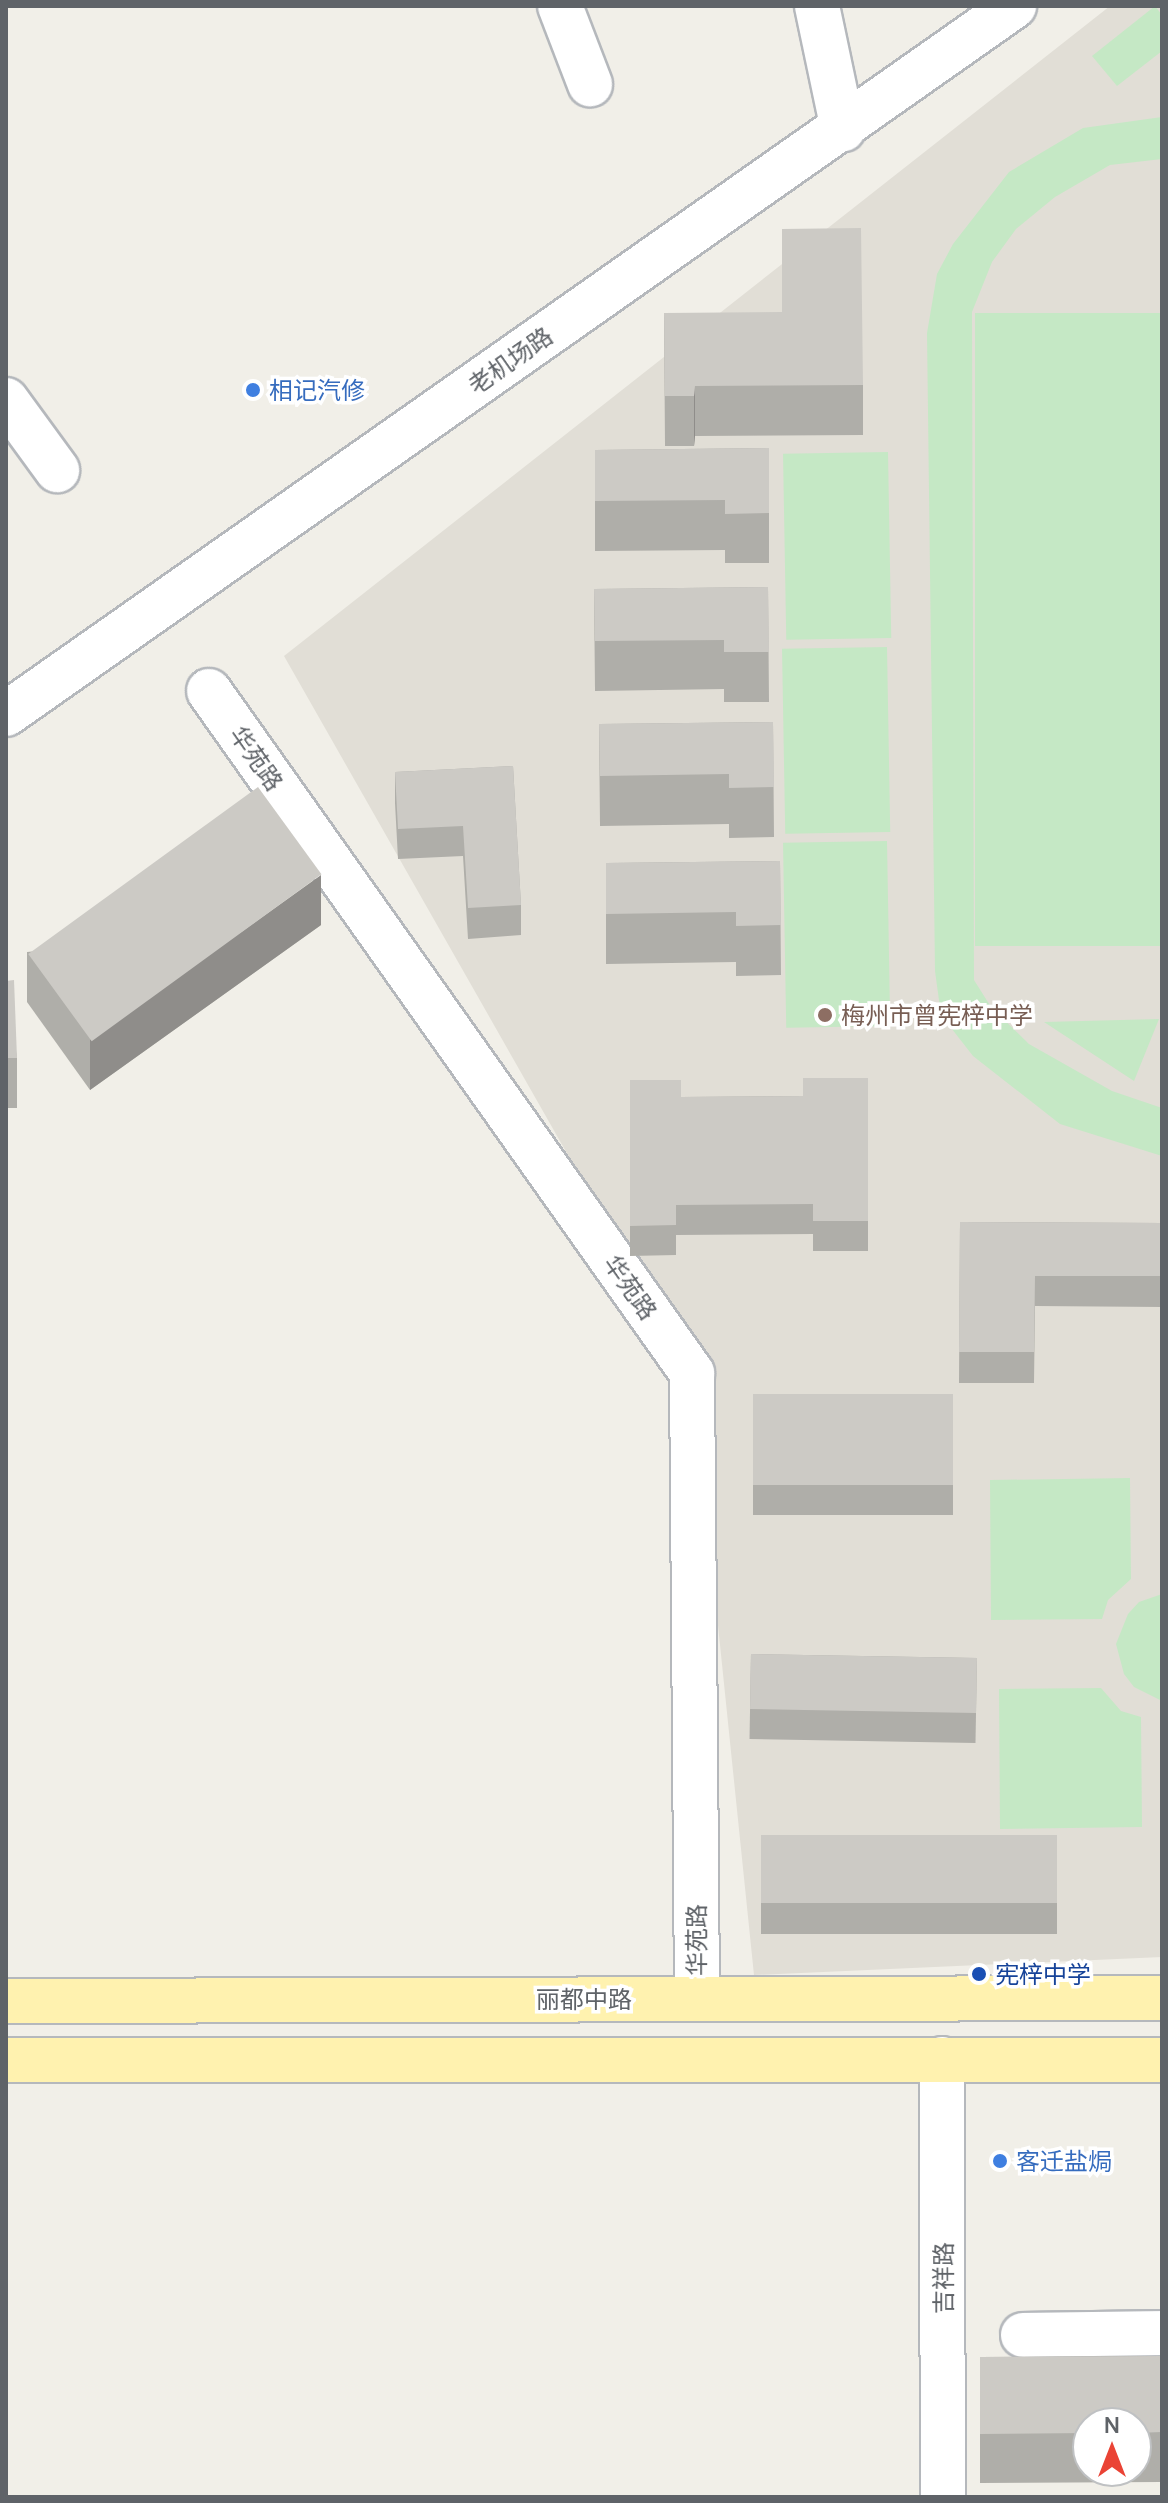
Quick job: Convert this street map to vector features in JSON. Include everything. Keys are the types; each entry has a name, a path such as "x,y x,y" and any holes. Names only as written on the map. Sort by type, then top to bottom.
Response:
{"main road":[{"name":"丽都中路","path":"6,2001 1162,1998"},
{"path":"6,2060 1162,2060"}],"street":[{"path":"560,6 590,84"},
{"path":"817,6 843,129"},
{"name":"老机场路","path":"6,714 1014,6"},
{"path":"6,400 57,470"},
{"name":"华苑路","path":"209,691 692,1373 697,1998"},
{"name":"吉祥路","path":"942,2059 943,2497"},
{"path":"1023,2335 1162,2333"}],"shaded area":[{"name":"梅州市曾宪梓中学","path":"1110,6 1162,6 1162,1957 754,1975 692,1373 284,656"}],"green space":[{"path":"1155,6 1162,15 1162,51 1117,86 1092,56"},
{"path":"1162,117 1162,159 1110,165 1055,197 1016,229 992,262 972,312 974,980 991,1007 1029,1044 1112,1091 1162,1108 1162,1156 1060,1124 973,1056 941,1015 935,971 927,333 937,274 953,244 1009,172 1083,128"},
{"path":"975,313 1162,313 1162,946 975,946"},
{"path":"888,452 891,638 786,640 783,454"},
{"path":"887,647 890,832 785,834 782,649"},
{"path":"887,841 890,1026 786,1028 783,843"},
{"path":"1159,1019 1134,1081 1044,1022"},
{"path":"1130,1478 1131,1579 1108,1600 1102,1619 991,1620 990,1480"},
{"path":"1162,1594 1162,1701 1134,1687 1124,1674 1116,1644 1128,1614 1139,1602"},
{"path":"1101,1688 1121,1711 1141,1717 1142,1827 1000,1829 999,1689"}],"building":[{"path":"861,228 863,385 695,386 694,396 665,396 664,313 782,312 782,229"},
{"path":"769,448 769,513 725,514 725,500 595,501 595,450"},
{"path":"768,587 769,652 724,652 724,640 595,641 594,589"},
{"path":"773,722 774,787 729,788 729,774 600,776 599,724"},
{"path":"513,766 521,905 468,908 463,826 398,829 395,772"},
{"path":"258,787 321,874 92,1041 28,954"},
{"path":"780,861 781,925 736,926 736,912 606,914 606,863"},
{"path":"14,980 17,1058 6,1058 6,981"},
{"path":"803,1078 868,1078 868,1221 813,1221 813,1204 676,1205 676,1225 630,1226 630,1080 681,1080 681,1097 803,1096"},
{"path":"960,1222 1162,1223 1162,1276 1035,1276 1034,1352 959,1352"},
{"path":"753,1394 953,1394 953,1485 753,1485"},
{"path":"751,1654 977,1658 976,1713 750,1709"},
{"path":"761,1835 1057,1835 1057,1903 761,1903"},
{"path":"1162,2356 1162,2432 1152,2432 1152,2407 1072,2407 1072,2433 980,2434 980,2357"}],"place":[{"name":"相记汽修","path":"253,390"},
{"name":"梅州市曾宪梓中学","path":"825,1015"},
{"name":"宪梓中学","path":"979,1974"},
{"name":"客迁盐焗","path":"1000,2161"}]}
